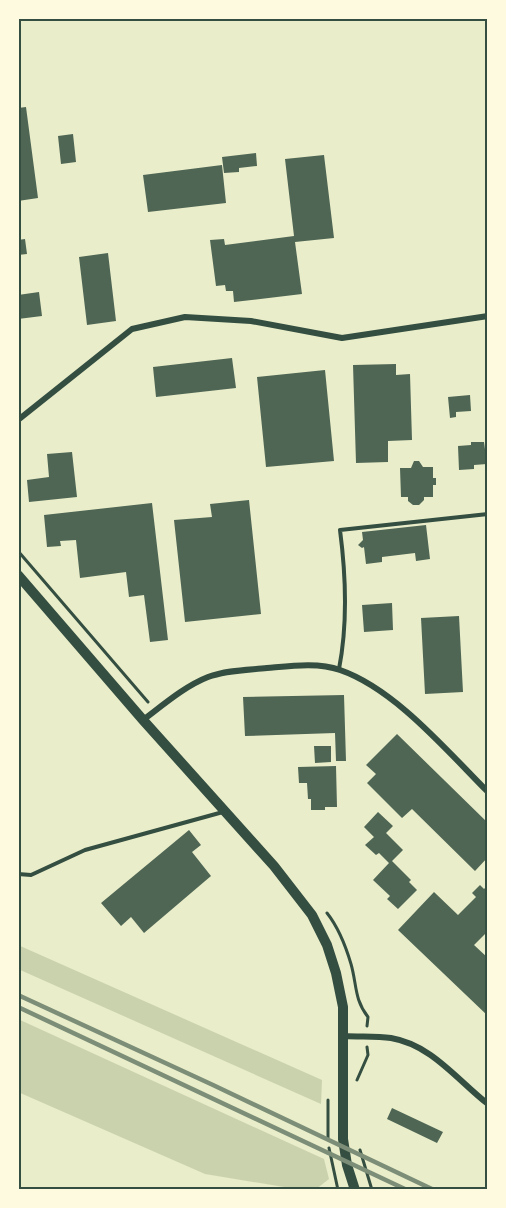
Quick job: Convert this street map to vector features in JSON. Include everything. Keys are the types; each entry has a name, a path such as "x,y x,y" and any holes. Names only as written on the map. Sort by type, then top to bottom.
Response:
{"main road":[{"path":"18,575 143,720 274,866 312,915 327,945 343,1006 341,1102 343,1139 347,1165 354,1187"}],"street":[{"path":"18,420 132,328 185,317 251,321 342,338 488,316"},
{"path":"143,720 195,683 215,675 308,665 339,669 379,689 427,731 488,792"},
{"path":"344,1036 392,1038 414,1045 438,1059 488,1104"}],"lane":[{"path":"339,669 343,644 345,600 340,530 488,514"},
{"path":"18,874 31,874 86,850 226,811"}],"path":[{"path":"359,1141 363,1166 372,1190"},
{"path":"335,1179 338,1190"}],"green space":[{"path":"18,945 322,1080 321,1104 18,969"},
{"path":"18,1019 324,1159 329,1179 315,1190 302,1190 205,1174 18,1092"}],"building":[{"path":"26,107 38,198 18,201 18,108"},
{"path":"73,134 76,162 61,164 58,136"},
{"path":"256,153 257,166 239,168 239,172 224,173 222,157"},
{"path":"324,155 334,238 295,242 302,294 234,302 233,291 226,291 225,285 216,286 210,240 224,239 225,245 294,236 285,159"},
{"path":"222,165 226,203 148,212 143,175"},
{"path":"25,239 27,254 18,255 18,240"},
{"path":"108,253 116,321 87,325 79,257"},
{"path":"39,292 42,316 18,319 18,295"},
{"path":"232,358 236,388 156,397 153,367"},
{"path":"396,364 396,375 410,374 412,440 388,441 388,462 356,463 353,365"},
{"path":"325,370 334,461 266,467 257,377"},
{"path":"470,395 471,411 456,412 456,417 450,418 448,397"},
{"path":"471,442 484,442 487,464 474,465 474,469 459,470 458,446 471,445"},
{"path":"72,452 77,497 29,502 27,480 49,477 47,454"},
{"path":"414,461 419,461 423,467 433,467 433,478 436,478 436,485 433,485 433,497 424,497 419,505 413,505 408,501 408,497 401,497 400,468 411,468"},
{"path":"249,500 261,614 185,622 174,520 212,517 210,504"},
{"path":"152,503 168,640 150,642 144,595 129,597 126,572 80,578 76,540 60,541 61,546 47,547 44,515"},
{"path":"426,525 430,559 416,561 415,553 382,557 382,562 366,564 364,547 358,545 363,540 362,532"},
{"path":"392,603 393,630 364,632 362,605"},
{"path":"459,616 463,692 425,694 421,618"},
{"path":"344,695 346,761 336,761 335,733 245,736 243,697"},
{"path":"397,734 488,823 488,857 475,871 412,809 402,818 367,783 376,774 366,765"},
{"path":"314,746 331,746 331,762 315,763"},
{"path":"336,766 337,807 311,810 307,783 299,783 298,767"},
{"path":"378,812 393,826 386,833 403,850 392,861 411,880 409,882 417,890 398,909 387,899 390,896 373,880 389,863 379,853 376,855 365,845 374,837 364,827"},
{"path":"189,830 201,845 192,852 211,876 144,933 131,917 121,926 101,903"},
{"path":"480,885 484,889 488,885 488,931 474,945 488,958 488,1016 398,930 434,892 458,915 476,897 472,893"},
{"path":"392,1108 443,1132 437,1143 387,1119"}],"railway":[{"path":"18,995 434,1190"},
{"path":"18,1007 407,1190"}]}
